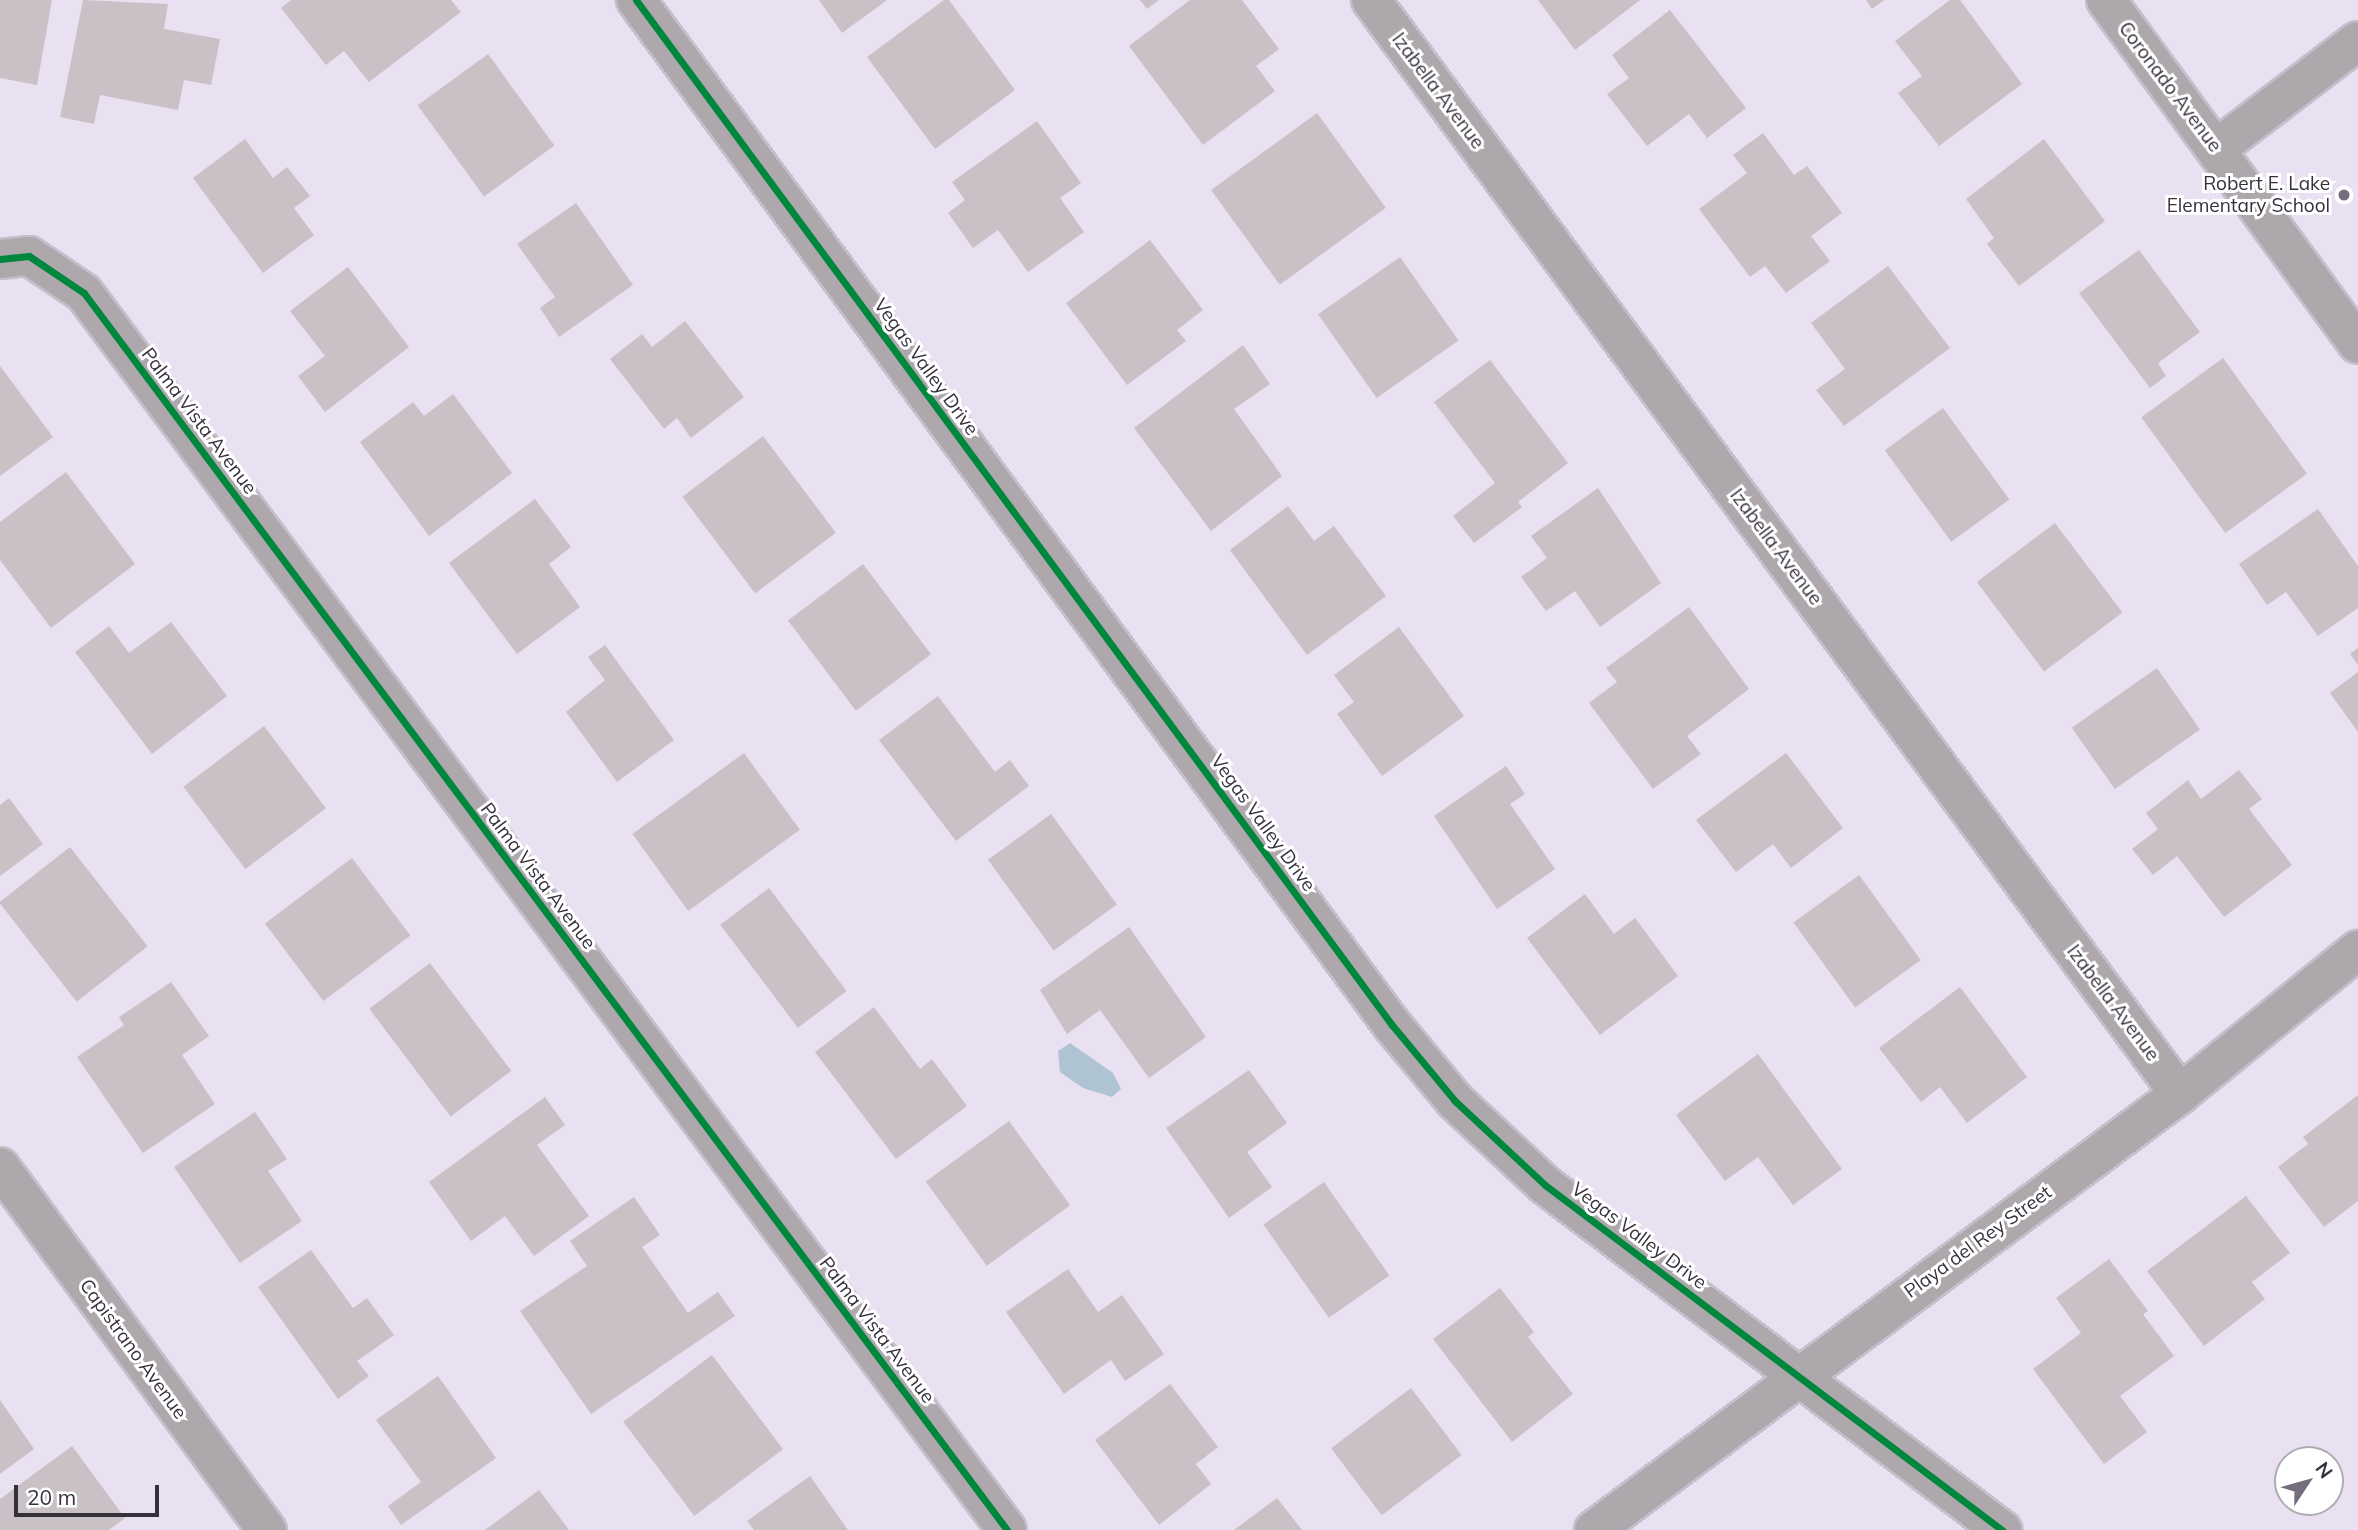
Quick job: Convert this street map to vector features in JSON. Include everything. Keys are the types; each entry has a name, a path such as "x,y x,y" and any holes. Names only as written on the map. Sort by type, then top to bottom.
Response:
{"street":[{"name":"Vegas Valley Drive","path":"636,0 1384,1014 1455,1101 1545,1185 2002,1530"},
{"name":"Izabella Avenue","path":"1371,0 2180,1094"},
{"name":"Coronado Avenue","path":"2106,0 2358,344"},
{"path":"2216,149 2358,41"},
{"name":"Palma Vista Avenue","path":"14,258 83,293 1007,1530"},
{"name":"Playa del Rey Street","path":"1594,1530 1797,1376 2180,1094 2358,950"},
{"name":"Capistrano Avenue","path":"0,1167 267,1530"}],"water":[{"path":"1070,1043 1113,1073 1121,1089 1112,1097 1083,1088 1060,1072 1058,1051"}],"building":[{"path":"0,0 52,0 37,85 0,78"},
{"path":"83,0 168,4 164,29 220,39 211,85 184,80 178,110 100,95 94,124 60,117"},
{"path":"291,0 451,0 461,12 369,82 344,51 326,65 281,8"},
{"path":"819,0 887,0 842,33"},
{"path":"944,0 949,0 1015,90 935,149 867,57"},
{"path":"1140,0 1159,0 1147,9"},
{"path":"1190,0 1242,0 1279,49 1256,66 1275,91 1203,145 1129,46"},
{"path":"1538,0 1640,0 1575,50"},
{"path":"1866,0 1884,0 1872,9"},
{"path":"1950,0 1960,0 2022,84 1939,146 1898,93 1922,76 1895,41"},
{"path":"1670,10 1746,108 1707,138 1689,114 1647,146 1607,94 1629,78 1612,55"},
{"path":"488,54 554,145 484,197 418,105"},
{"path":"1317,113 1386,208 1280,285 1211,190"},
{"path":"1037,121 1081,183 1060,198 1084,232 1028,272 998,230 973,248 948,213 965,200 952,182"},
{"path":"1763,133 1794,175 1807,166 1842,213 1811,236 1830,261 1786,293 1765,266 1750,277 1699,209 1747,173 1733,155"},
{"path":"245,139 273,178 287,167 310,196 294,208 314,235 263,273 193,178"},
{"path":"2044,139 2105,221 2019,286 1987,244 1994,238 1966,199"},
{"path":"576,203 633,285 559,337 540,308 555,297 517,244"},
{"path":"1150,240 1203,310 1177,330 1186,341 1127,385 1066,303"},
{"path":"2139,250 2200,332 2158,363 2166,376 2150,388 2079,293"},
{"path":"1400,257 1459,341 1377,398 1318,314"},
{"path":"1888,266 1950,348 1844,426 1816,390 1845,369 1811,323"},
{"path":"348,267 409,347 325,412 298,376 325,356 290,311"},
{"path":"685,321 744,397 691,438 677,418 664,429 610,359 642,334 652,347"},
{"path":"1243,345 1270,384 1234,409 1282,476 1211,531 1134,428"},
{"path":"2223,358 2307,474 2225,533 2141,417"},
{"path":"1490,360 1568,463 1518,502 1522,507 1474,543 1453,516 1495,483 1434,402"},
{"path":"0,366 53,437 0,476"},
{"path":"453,394 512,473 429,536 360,442 413,402 424,416"},
{"path":"1943,408 2009,499 1951,542 1885,450"},
{"path":"763,436 836,533 755,593 682,497"},
{"path":"66,472 135,564 51,628 0,560 0,522"},
{"path":"1598,488 1661,583 1600,627 1575,591 1546,611 1521,577 1547,558 1531,536"},
{"path":"535,499 571,547 549,564 580,607 517,654 449,563"},
{"path":"1288,506 1314,541 1334,526 1386,596 1307,655 1230,550"},
{"path":"2318,509 2358,566 2358,608 2318,636 2286,592 2267,605 2239,564"},
{"path":"2055,523 2122,612 2044,671 1977,582"},
{"path":"863,564 931,654 856,711 788,621"},
{"path":"1689,607 1749,689 1687,736 1701,754 1653,789 1589,703 1617,682 1606,668"},
{"path":"171,622 227,696 152,754 75,652 109,626 129,653"},
{"path":"1399,627 1464,716 1382,776 1337,714 1354,702 1334,675"},
{"path":"605,645 674,740 617,782 566,712 605,680 588,657"},
{"path":"2358,648 2358,665 2350,654"},
{"path":"2157,668 2200,729 2115,789 2072,728"},
{"path":"2358,672 2358,732 2330,693"},
{"path":"938,696 995,772 1010,760 1029,786 956,841 879,740"},
{"path":"264,726 326,808 245,869 183,787"},
{"path":"744,753 800,830 688,911 632,834"},
{"path":"1786,753 1843,828 1791,868 1773,844 1736,872 1696,820"},
{"path":"1506,766 1525,794 1510,804 1555,869 1497,909 1434,816"},
{"path":"2239,770 2262,799 2249,809 2292,865 2224,917 2177,856 2153,875 2132,849 2158,829 2146,813 2188,780 2201,799"},
{"path":"9,798 43,844 0,876 0,805"},
{"path":"1051,814 1117,905 1054,950 988,860"},
{"path":"70,847 148,946 77,1002 0,904"},
{"path":"352,858 410,935 323,1001 265,924"},
{"path":"1859,875 1921,960 1855,1008 1793,923"},
{"path":"769,888 847,991 798,1028 720,925"},
{"path":"1585,894 1614,934 1635,918 1678,976 1600,1035 1527,938"},
{"path":"1129,927 1206,1037 1149,1078 1100,1010 1067,1034 1040,990"},
{"path":"430,963 511,1071 451,1117 369,1009"},
{"path":"171,982 209,1036 182,1055 215,1104 143,1153 77,1057 124,1025 119,1017"},
{"path":"1960,987 2027,1077 1967,1123 1940,1087 1921,1102 1879,1048"},
{"path":"874,1007 920,1069 932,1059 967,1106 896,1159 815,1052"},
{"path":"1758,1054 1842,1169 1793,1205 1758,1157 1725,1181 1676,1115"},
{"path":"1249,1070 1287,1123 1247,1152 1272,1187 1229,1218 1166,1128"},
{"path":"2358,1095 2358,1201 2324,1227 2278,1167 2308,1144 2303,1137"},
{"path":"545,1097 565,1125 537,1145 589,1216 534,1256 505,1216 471,1241 429,1182"},
{"path":"255,1112 287,1159 268,1171 302,1221 240,1263 174,1167"},
{"path":"1009,1121 1070,1205 987,1266 926,1182"},
{"path":"1324,1182 1389,1275 1329,1318 1263,1224"},
{"path":"2246,1196 2290,1253 2252,1282 2265,1299 2204,1346 2147,1271"},
{"path":"634,1197 660,1235 642,1247 688,1313 718,1292 735,1316 591,1414 520,1311 587,1266 570,1241"},
{"path":"311,1250 353,1308 367,1298 394,1335 357,1361 369,1376 338,1399 258,1287"},
{"path":"2109,1259 2148,1311 2143,1314 2174,1356 2120,1396 2147,1432 2104,1464 2033,1369 2081,1333 2056,1298"},
{"path":"1068,1269 1098,1312 1122,1295 1164,1354 1125,1381 1111,1360 1064,1394 1006,1312"},
{"path":"1500,1288 1534,1332 1528,1337 1573,1394 1512,1442 1433,1339"},
{"path":"712,1355 783,1449 694,1516 623,1422"},
{"path":"438,1376 496,1458 401,1525 388,1506 421,1482 376,1420"},
{"path":"1170,1384 1218,1447 1196,1464 1211,1484 1159,1525 1095,1440"},
{"path":"1411,1388 1462,1455 1382,1515 1331,1448"},
{"path":"0,1400 34,1449 0,1474"},
{"path":"72,1446 125,1518 109,1530 0,1530 0,1499"},
{"path":"810,1476 848,1530 754,1530 747,1521"},
{"path":"539,1490 569,1530 485,1530"},
{"path":"1277,1498 1302,1530 1234,1530"}],"cycle path":[{"path":"636,0 1392,1025 1455,1101 1545,1185 2002,1530"},
{"path":"0,259 29,256 84,293 1007,1530"}],"place":[{"name":"Robert E. Lake Elementary School","path":"2344,195"}]}
